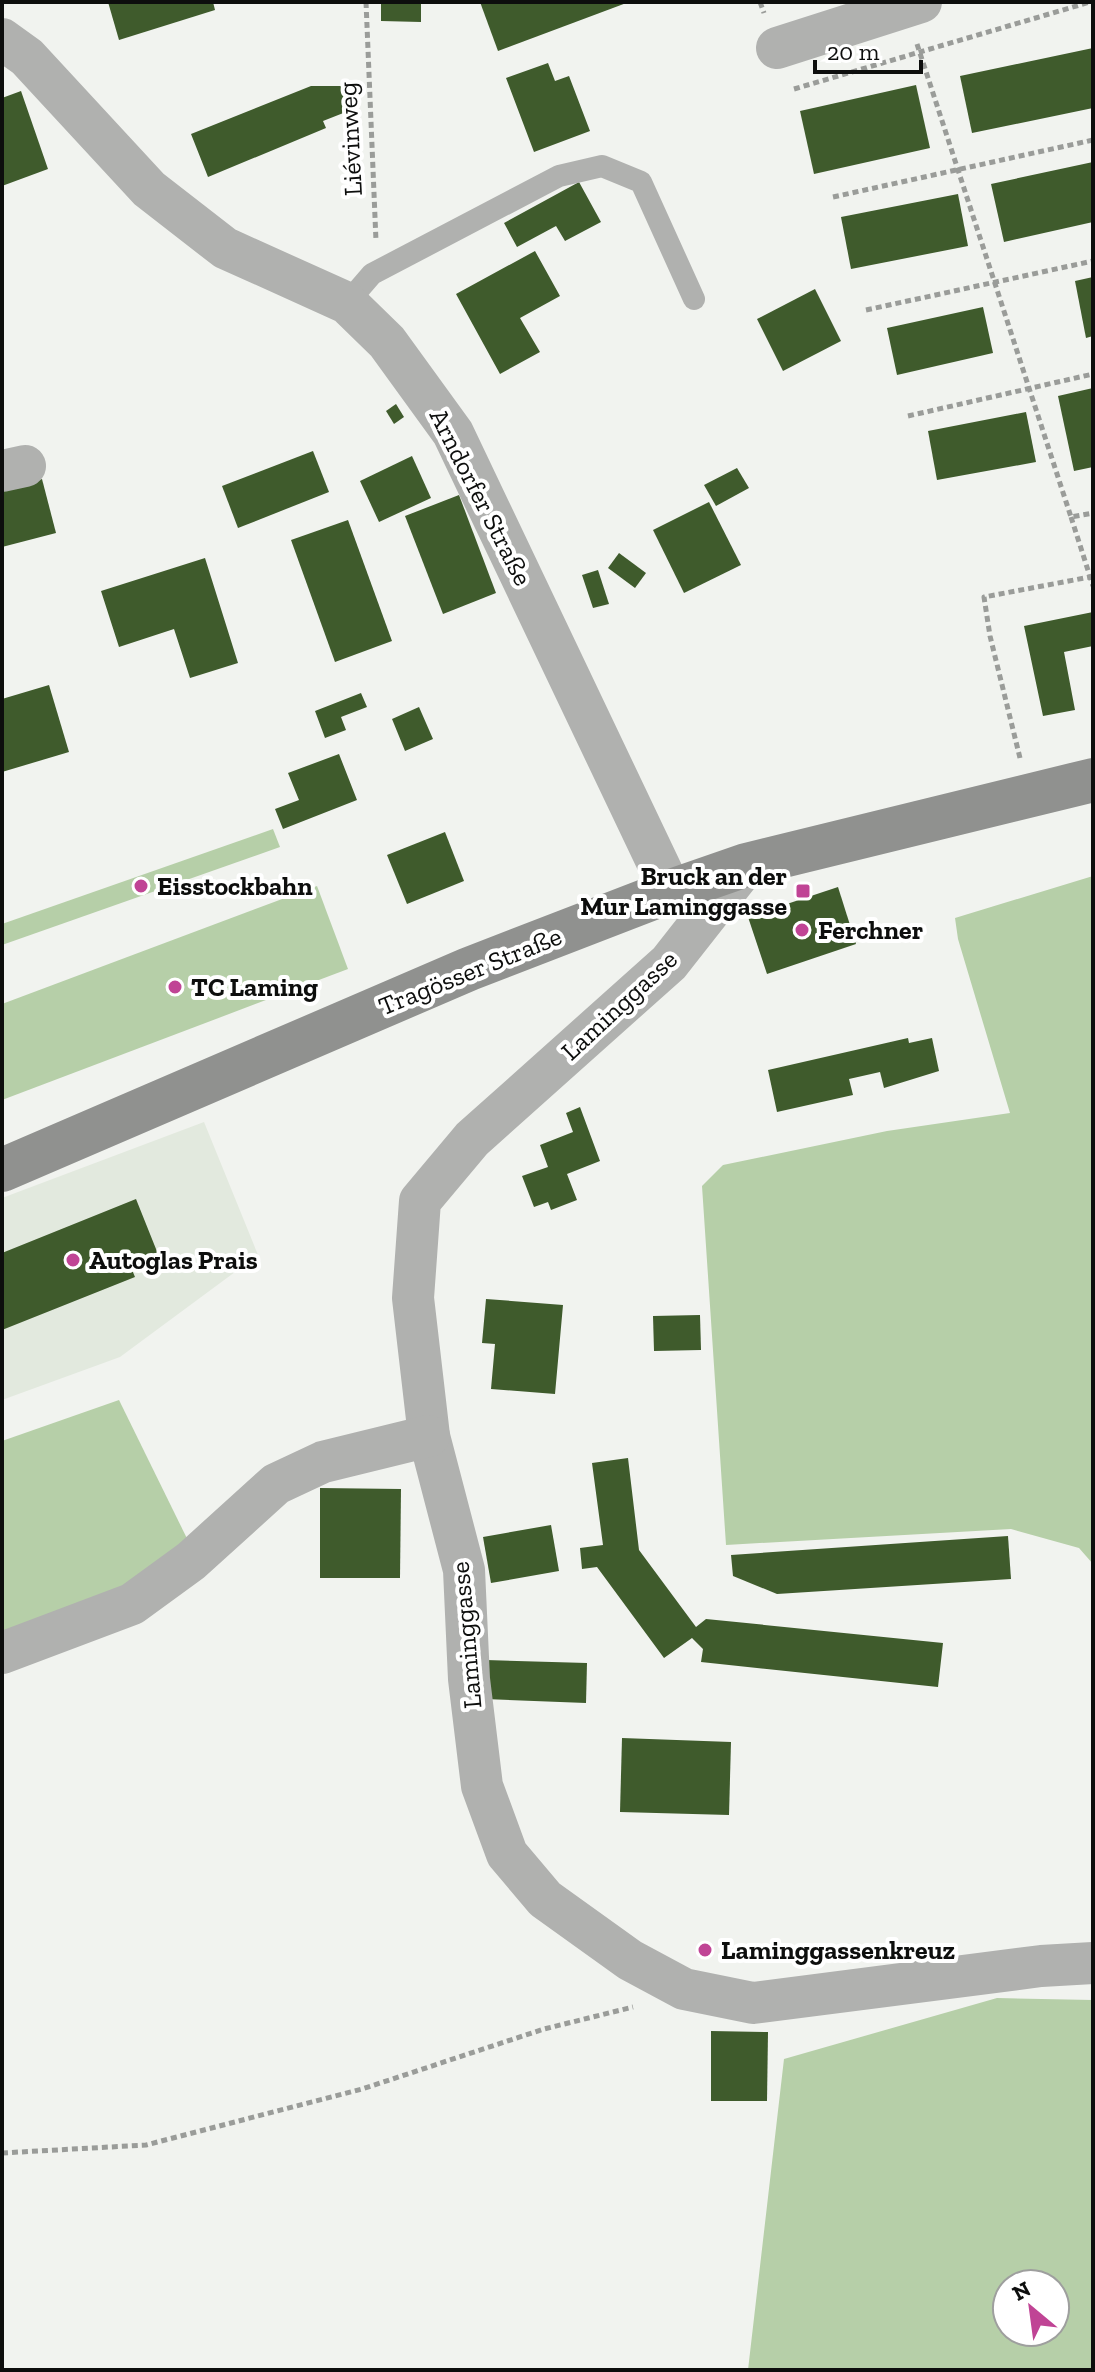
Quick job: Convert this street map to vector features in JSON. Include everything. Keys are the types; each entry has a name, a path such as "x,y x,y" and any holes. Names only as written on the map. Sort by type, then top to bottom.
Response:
{"main road":[{"name":"Tragösser Straße","path":"2,1170 469,969 671,891 746,865 1093,780"}],"street":[{"path":"777,48 915,4"},
{"name":"Arndorfer Straße","path":"2,39 27,57 149,189 225,248 359,289 387,342 453,433 671,891"},
{"name":"Laminggasse","path":"746,865 669,963 472,1139 420,1201 413,1298 429,1436 464,1570 469,1679 482,1786 507,1854 545,1899 630,1960 684,1989 753,2003 1041,1966 1093,1963"},
{"path":"2,1653 132,1604 191,1561 276,1484 323,1462 429,1436"}],"lane":[{"path":"359,289 559,176 602,166 641,182 694,299"}],"path":[{"name":"Liévinweg","path":"359,289 376,243 366,2"},
{"path":"794,89 1090,2"},
{"path":"915,4 919,51 1093,586"},
{"path":"833,197 1093,140"},
{"path":"866,310 1093,261"},
{"path":"908,416 1093,374"},
{"path":"1071,517 1093,513"},
{"path":"1029,794 990,636 984,597 1090,577"},
{"path":"2,2153 146,2145 362,2089 544,2029 637,2006 684,1989"}],"shaded area":[{"path":"204,1122 258,1255 120,1357 2,1400 2,1198"}],"green space":[{"name":"Eisstockbahn","path":"273,829 280,847 2,945 2,924"},
{"path":"1093,876 1093,1564 1079,1548 1011,1529 726,1545 702,1186 723,1165 887,1131 1010,1113 958,939 955,918"},
{"name":"TC Laming","path":"317,886 348,969 2,1100 2,1004"},
{"path":"119,1400 201,1567 2,1665 2,1441"},
{"path":"997,1998 1093,2000 1093,2370 748,2370 784,2059"}],"building":[{"path":"108,2 213,2 215,10 119,40"},
{"path":"381,2 421,2 421,22 381,21"},
{"path":"480,2 629,2 498,51"},
{"path":"1093,48 1093,108 972,133 960,76"},
{"path":"548,63 555,81 569,76 590,131 534,152 506,78"},
{"path":"916,85 930,148 814,174 800,111"},
{"path":"311,86 341,86 351,110 323,121 326,128 208,177 191,134"},
{"path":"21,91 48,169 2,186 2,98"},
{"path":"1093,162 1093,222 1004,242 991,184"},
{"path":"579,182 601,222 565,241 556,226 517,247 504,223"},
{"path":"958,194 968,246 851,269 841,217"},
{"path":"535,251 560,296 520,318 540,352 500,374 456,294"},
{"path":"1093,277 1093,336 1086,338 1075,281"},
{"path":"815,289 841,341 783,371 757,319"},
{"path":"983,307 993,353 897,375 887,328"},
{"path":"1093,388 1093,467 1074,471 1058,396"},
{"path":"396,404 404,417 394,424 386,411"},
{"path":"1026,412 1036,462 937,480 928,431"},
{"path":"313,451 329,492 238,528 222,486"},
{"path":"412,456 431,498 379,522 360,481"},
{"path":"737,468 749,488 716,506 704,485"},
{"path":"42,479 56,533 2,547 2,490"},
{"path":"459,495 496,593 443,614 405,516"},
{"path":"709,502 741,565 684,593 653,530"},
{"path":"348,520 392,641 335,662 291,540"},
{"path":"619,553 646,573 635,588 608,568"},
{"path":"205,558 238,663 190,678 174,629 119,647 101,591"},
{"path":"598,570 609,604 593,608 582,575"},
{"path":"1093,612 1093,646 1064,652 1075,710 1043,716 1024,626"},
{"path":"49,685 69,752 2,772 2,699"},
{"path":"361,693 367,707 341,717 346,730 325,738 315,711"},
{"path":"419,707 433,739 405,751 392,719"},
{"path":"339,754 357,800 283,829 275,809 299,800 288,773"},
{"path":"445,832 464,881 407,904 387,855"},
{"name":"Ferchner","path":"838,887 856,944 767,974 748,917"},
{"path":"908,1038 909,1043 932,1038 939,1071 884,1088 880,1072 849,1079 853,1095 777,1112 768,1070"},
{"path":"580,1107 600,1161 567,1174 577,1200 551,1210 548,1202 534,1207 522,1176 548,1167 540,1145 573,1132 566,1113"},
{"name":"Autoglas Prais","path":"136,1199 158,1254 130,1265 135,1277 2,1330 2,1253"},
{"path":"486,1299 563,1305 555,1394 491,1389 495,1344 482,1343"},
{"path":"700,1315 701,1350 654,1351 653,1316"},
{"path":"628,1458 639,1550 696,1627 706,1619 943,1643 938,1687 701,1662 703,1649 692,1638 664,1658 597,1567 582,1569 580,1548 603,1545 592,1463"},
{"path":"320,1488 401,1489 400,1578 320,1578"},
{"path":"551,1525 559,1571 491,1583 483,1537"},
{"path":"1008,1536 1011,1579 777,1594 733,1576 731,1555"},
{"path":"486,1660 587,1663 586,1703 485,1699"},
{"path":"622,1738 731,1742 729,1815 620,1812"},
{"path":"711,2031 768,2032 767,2101 711,2101"}],"place":[{"name":"Eisstockbahn","path":"141,886"},
{"name":"Bruck an der Mur Laminggasse","path":"803,891"},
{"name":"Ferchner","path":"802,930"},
{"name":"TC Laming","path":"175,987"},
{"name":"Autoglas Prais","path":"73,1260"},
{"name":"Laminggassenkreuz","path":"705,1950"}]}
